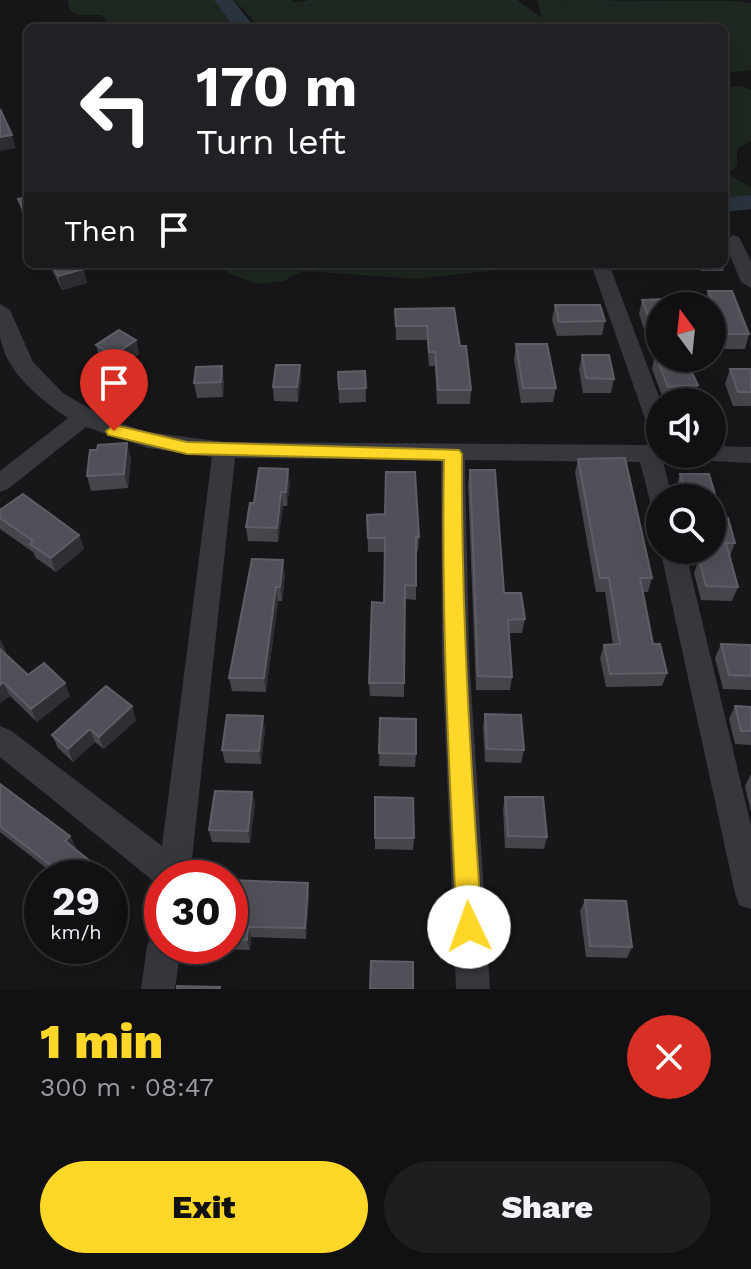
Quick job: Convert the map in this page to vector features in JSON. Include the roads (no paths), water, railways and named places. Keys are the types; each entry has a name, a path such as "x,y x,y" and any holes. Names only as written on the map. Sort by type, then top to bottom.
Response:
{"street":[{"path":"733,241 751,282"},
{"path":"601,268 646,391"},
{"path":"0,310 13,346 36,381 85,417 114,431 149,441 187,448 224,450 646,454"},
{"path":"0,483 85,417"},
{"path":"176,860 224,450"},
{"path":"453,454 452,552 458,742 473,989"},
{"path":"726,454 751,455"},
{"path":"675,564 751,893"},
{"path":"0,739 154,860"},
{"path":"158,989 161,964"}],"waterway":[{"path":"223,0 242,24"},
{"path":"728,205 751,202"}]}
